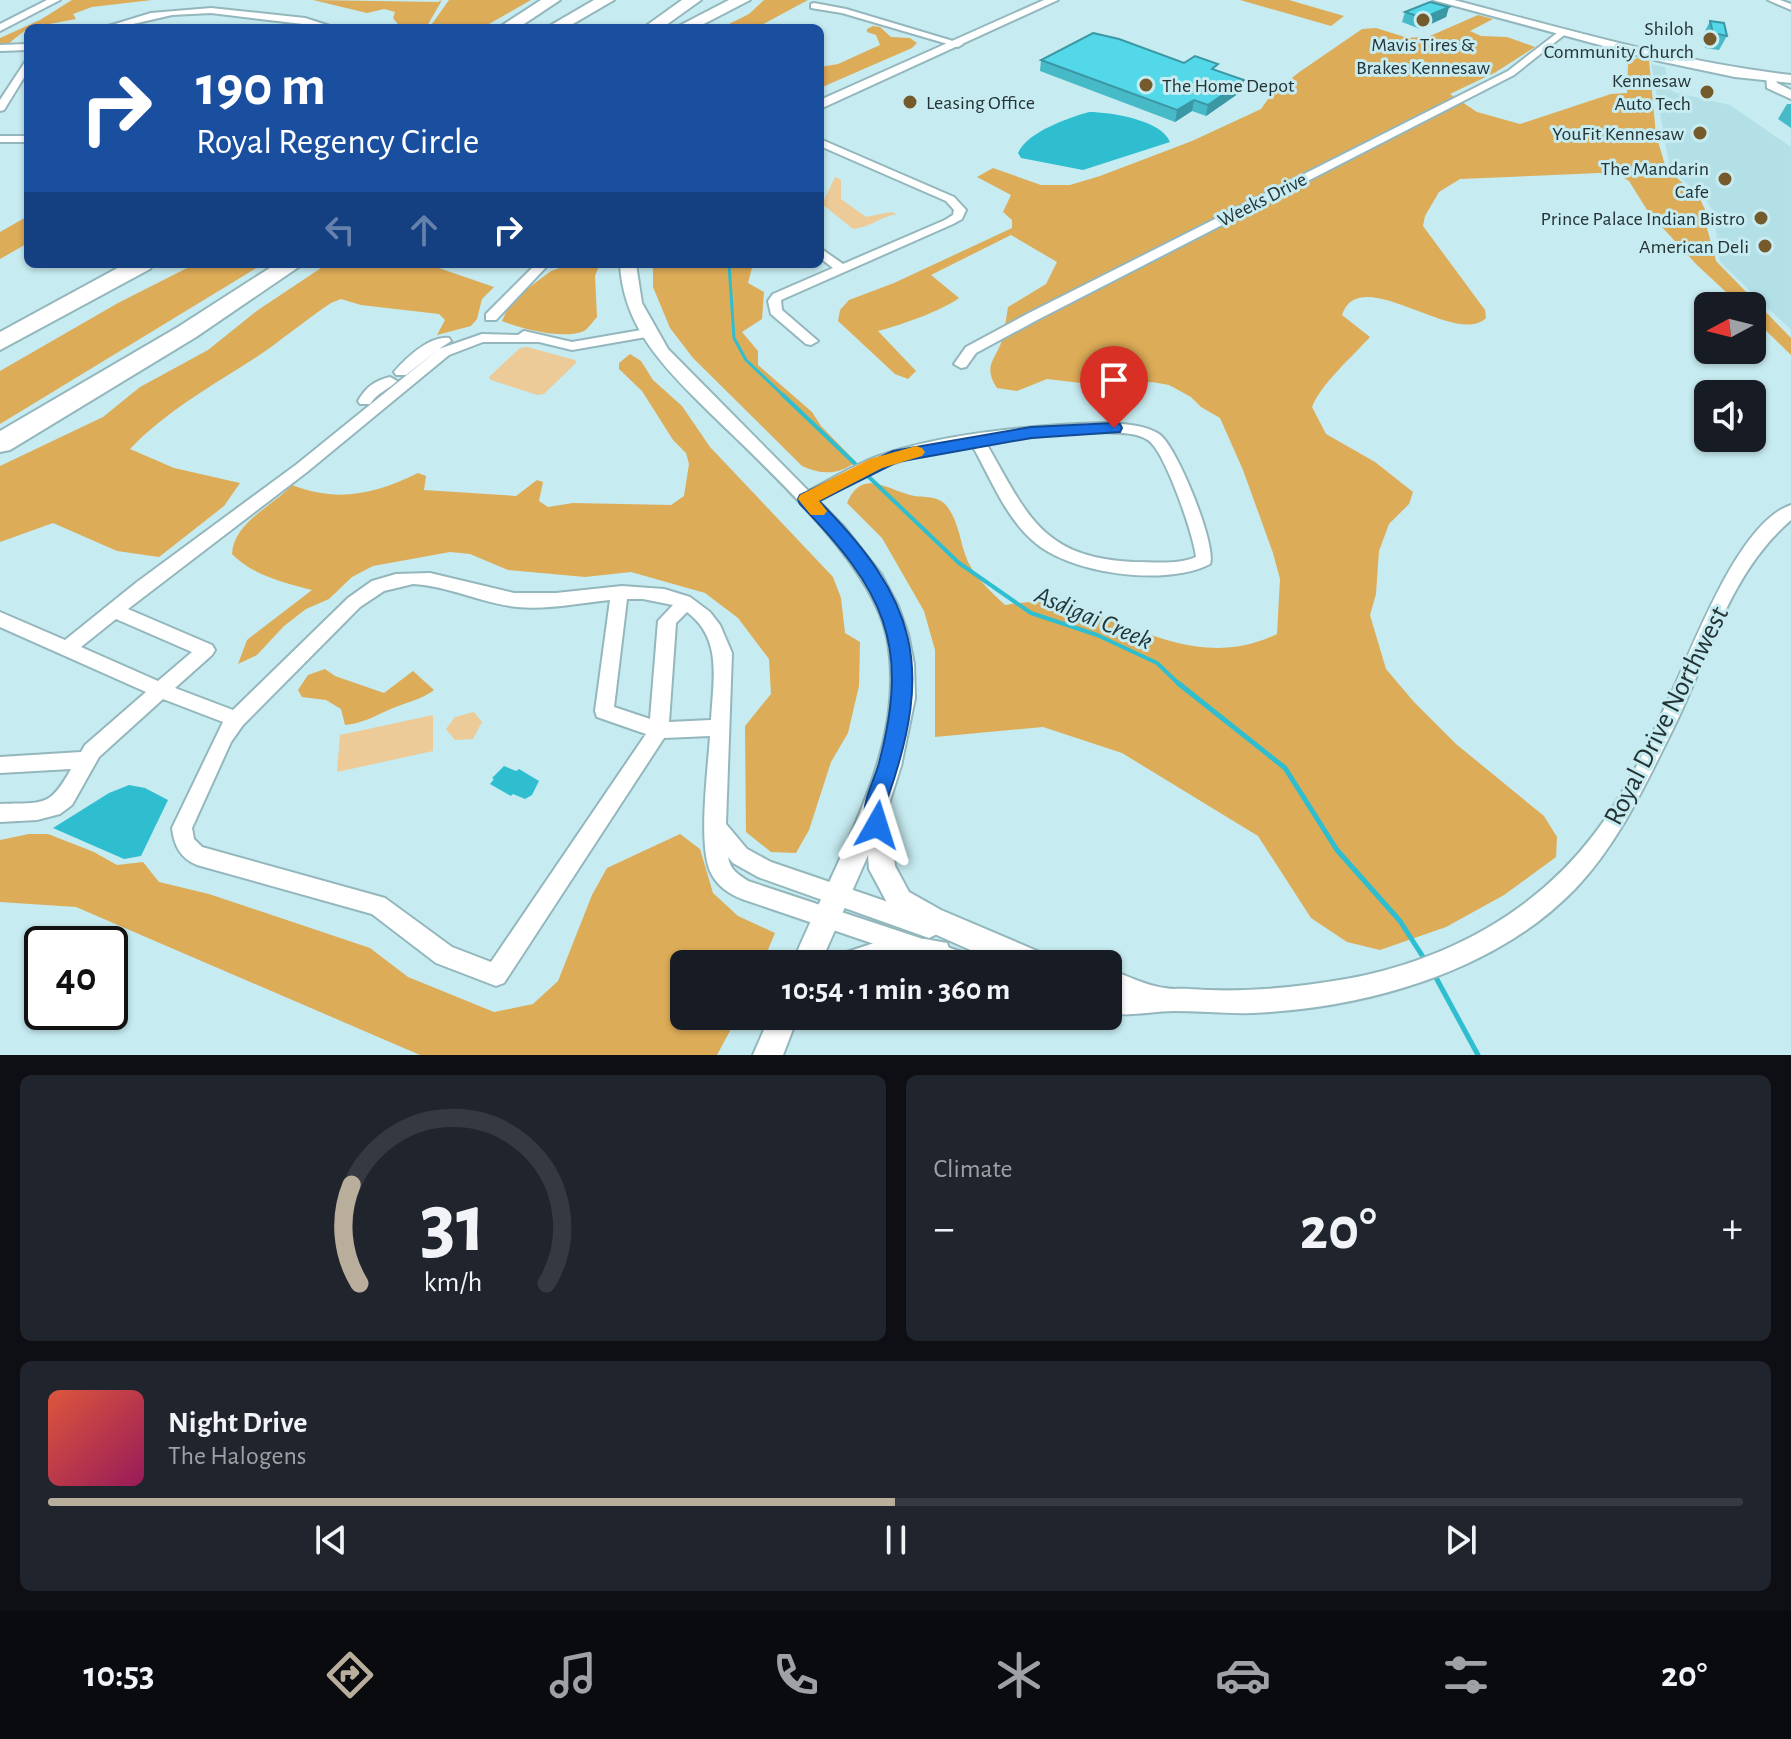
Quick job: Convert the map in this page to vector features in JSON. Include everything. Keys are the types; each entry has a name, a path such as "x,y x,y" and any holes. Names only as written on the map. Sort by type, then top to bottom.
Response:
{"highway":[{"path":"513,24 552,0"},
{"path":"561,24 606,0"},
{"path":"577,24 621,0"},
{"path":"657,24 693,0"},
{"path":"691,24 742,0"},
{"path":"0,326 94,268"},
{"path":"0,326 112,268"},
{"path":"0,342 135,268"},
{"path":"0,443 162,347 286,268"}],"main road":[{"path":"1439,0 1692,65 1791,79"},
{"path":"1459,0 1627,44 1770,76"}],"street":[{"path":"0,28 55,0"},
{"path":"210,9 220,0"},
{"path":"824,93 1033,0"},
{"path":"824,103 1053,0"},
{"path":"1772,0 1791,7"},
{"path":"814,6 958,44"},
{"path":"120,24 158,13 210,9 318,24"},
{"name":"Weeks Drive","path":"961,364 971,350 1034,316 1511,73 1564,32"},
{"path":"0,48 24,47"},
{"path":"0,108 24,70"},
{"path":"1770,76 1791,87"},
{"path":"1770,76 1771,85 1791,95"},
{"path":"0,139 24,139"},
{"path":"811,341 776,311 774,301 949,222 958,217 960,210 950,199 824,144"},
{"path":"824,154 834,148"},
{"path":"824,255 842,269"},
{"path":"530,276 539,268"},
{"path":"628,268 633,307 647,333 688,381 844,538 870,571 889,608 897,635 903,664 900,723 888,771 812,950"},
{"path":"279,483 292,464 365,401 373,399 391,385 390,381 424,352 455,337 502,329 534,340"},
{"path":"67,649 302,468 444,352 482,338 584,345 647,333"},
{"path":"807,499 893,457 978,442 1056,429 1132,428 1152,436 1166,451 1203,548 1204,560 1182,569 1127,568 1078,557 1048,545 1029,528 978,442"},
{"name":"Royal Drive Northwest","path":"1122,1005 1164,999 1247,1003 1317,997 1392,981 1482,945 1524,916 1558,889 1603,838 1669,718 1737,569 1758,539 1791,511"},
{"path":"685,603 667,621 659,730 496,975 465,965 437,951 398,916 377,905 197,855 187,849 182,828 224,737 236,719 353,603 391,581 421,576 436,578 483,594 517,600 619,594 663,595 685,603 701,612 719,638 723,653 716,857 727,879 760,896 830,906 987,950"},
{"path":"619,594 604,711 659,730 721,727"},
{"path":"0,813 53,808 65,799 85,760 206,650 115,611"},
{"path":"0,619 162,691 236,719"},
{"path":"0,765 85,760"},
{"path":"875,802 882,869 900,901 931,919 1004,950"},
{"path":"830,906 930,950"},
{"name":"Royal Drive Northwest","path":"1122,985 1164,999"},
{"path":"768,1055 779,1030"}],"shaded area":[{"path":"72,0 152,0 92,7 73,14 76,19 31,24"},
{"path":"313,0 442,0 428,24 398,24 393,18 395,12 384,9 367,13"},
{"path":"449,0 531,0 489,24 432,24"},
{"path":"764,0 808,0 763,24 729,24 749,14"},
{"path":"1240,0 1289,0 1344,16 1331,26"},
{"path":"1478,15 1493,19 1470,31 1481,36 1507,37 1535,47 1496,72 1450,94 1477,112 1520,124 1611,94 1627,93 1628,64 1637,58 1649,60 1656,135 1666,168 1700,199 1708,216 1707,228 1716,261 1746,292 1726,292 1649,213 1629,181 1621,176 1599,173 1460,179 1439,192 1425,216 1423,226 1485,310 1486,318 1472,324 1453,323 1387,300 1367,297 1352,301 1342,315 1370,337 1330,380 1312,407 1326,434 1375,462 1413,492 1409,504 1389,524 1379,551 1376,594 1370,615 1386,669 1456,744 1544,816 1557,837 1556,857 1504,895 1446,927 1380,950 1347,942 1311,918 1258,836 1122,753 1043,727 935,737 935,650 924,611 882,538 847,503 860,486 867,484 883,485 910,495 941,501 950,510 972,568 1005,605 1053,603 1190,645 1218,648 1247,645 1277,634 1280,579 1243,470 1220,418 1169,385 1152,382 1106,386 1047,379 1017,391 997,388 990,368 1002,340 1008,307 1046,284 1057,262 1011,235 931,275 959,298 920,317 878,331 916,371 908,379 895,374 838,321 840,310 849,300 894,283 1012,228 1012,220 1003,212 1011,195 977,177 993,168 1041,185 1070,185 1100,176 1192,141 1261,109 1271,95 1298,73 1362,29 1376,28 1408,38 1430,36"},
{"path":"24,27 24,31 8,44 0,45 0,38"},
{"path":"880,27 891,37 910,38 917,43 912,48 824,86 824,66 838,64 880,45 876,35 867,32 867,29"},
{"path":"1651,64 1665,67 1670,89 1674,92 1730,105 1791,147 1791,330 1766,306 1766,292 1751,292 1720,262 1713,211 1704,198 1670,169"},
{"path":"835,177 841,180 841,199 866,217 891,212 897,214 853,229 824,206"},
{"path":"24,218 24,245 0,259 0,232"},
{"path":"187,268 256,268 0,424 0,371 118,303"},
{"path":"321,268 439,268 494,287 482,299 477,319 471,326 437,335 445,320 439,314 361,305 341,299 331,303 158,423 130,449 174,468 240,483 224,506 159,557 117,551 53,523 0,542 0,466 103,417 140,387 208,350 258,310"},
{"path":"560,268 598,268 595,276 597,317 586,330 555,334 502,321 511,301"},
{"path":"653,268 752,268 748,283 764,292 762,319 742,332 758,351 758,365 812,412 821,426 856,462 830,472 802,466 693,358 670,328 653,287"},
{"path":"1766,312 1791,338 1791,355 1766,331"},
{"path":"527,347 575,360 576,363 544,394 537,395 491,380 489,377 520,348"},
{"path":"630,354 641,361 653,380 682,406 710,447 833,577 841,598 845,633 860,642 859,686 848,733 831,762 809,830 796,853 771,852 746,832 745,726 771,694 769,659 738,618 705,593 631,572 585,577 508,570 470,554 450,552 373,566 352,577 329,599 306,609 284,626 257,655 238,664 247,640 312,590 259,573 232,554 239,533 292,485 325,494 356,494 418,473 426,476 424,490 516,496 537,480 543,482 539,501 548,507 573,503 671,505 684,496 689,464 686,453 673,440 642,391 619,369 619,363"},
{"path":"325,669 335,676 384,693 413,671 434,690 419,699 345,725 341,709 326,700 302,697 298,690 308,675"},
{"path":"474,712 482,722 473,739 455,740 446,729 455,717"},
{"path":"433,715 433,751 337,772 340,735"},
{"path":"48,834 94,852 117,865 143,862 159,882 209,894 370,948 408,977 494,1012 533,1004 558,981 592,895 607,868 680,834 700,849 713,893 738,916 775,933 768,950 670,950 670,1030 730,1030 717,1055 420,1055 128,929 128,926 120,926 76,907 0,902 0,840"}],"water":[{"path":"1089,112 1146,123 1165,134 1170,142 1083,170 1021,158 1018,153 1023,145 1039,132"},
{"path":"504,766 516,771 519,769 539,781 532,795 525,799 511,796 490,784"},
{"path":"129,785 145,788 168,800 141,856 124,859 53,828 109,793"}],"building":[{"path":"1430,2 1449,7 1423,18 1405,12"},
{"path":"1710,21 1724,23 1727,36 1713,33"},
{"name":"The Home Depot","path":"1093,33 1119,39 1184,63 1195,56 1218,64 1212,69 1244,80 1208,105 1194,100 1177,110 1041,60"}],"waterway":[{"name":"Asdigai Creek","path":"729,268 734,338 746,360 785,397"},
{"name":"Asdigai Creek","path":"783,395 959,563 1031,613 1097,635 1157,663 1180,685"},
{"name":"Asdigai Creek","path":"1178,683 1285,768 1337,850 1400,921 1425,960"},
{"name":"Asdigai Creek","path":"1434,974 1478,1055"}],"slow traffic":[{"path":"818,511 807,499 876,463 916,452"}],"place":[{"name":"Mavis Tires & Brakes Kennesaw","path":"1423,20"},
{"name":"Shiloh Community Church","path":"1710,39"},
{"name":"The Home Depot","path":"1146,85"},
{"name":"Kennesaw Auto Tech","path":"1707,92"},
{"name":"Leasing Office","path":"910,102"},
{"name":"YouFit Kennesaw","path":"1700,133"},
{"name":"The Mandarin Cafe","path":"1725,179"},
{"name":"Prince Palace Indian Bistro","path":"1761,218"},
{"name":"American Deli","path":"1765,246"}],"route":[{"path":"877,825 875,802 888,771 900,723 903,664 897,635 889,608 870,571 858,553 807,499 893,457 1031,432 1114,428"}]}
